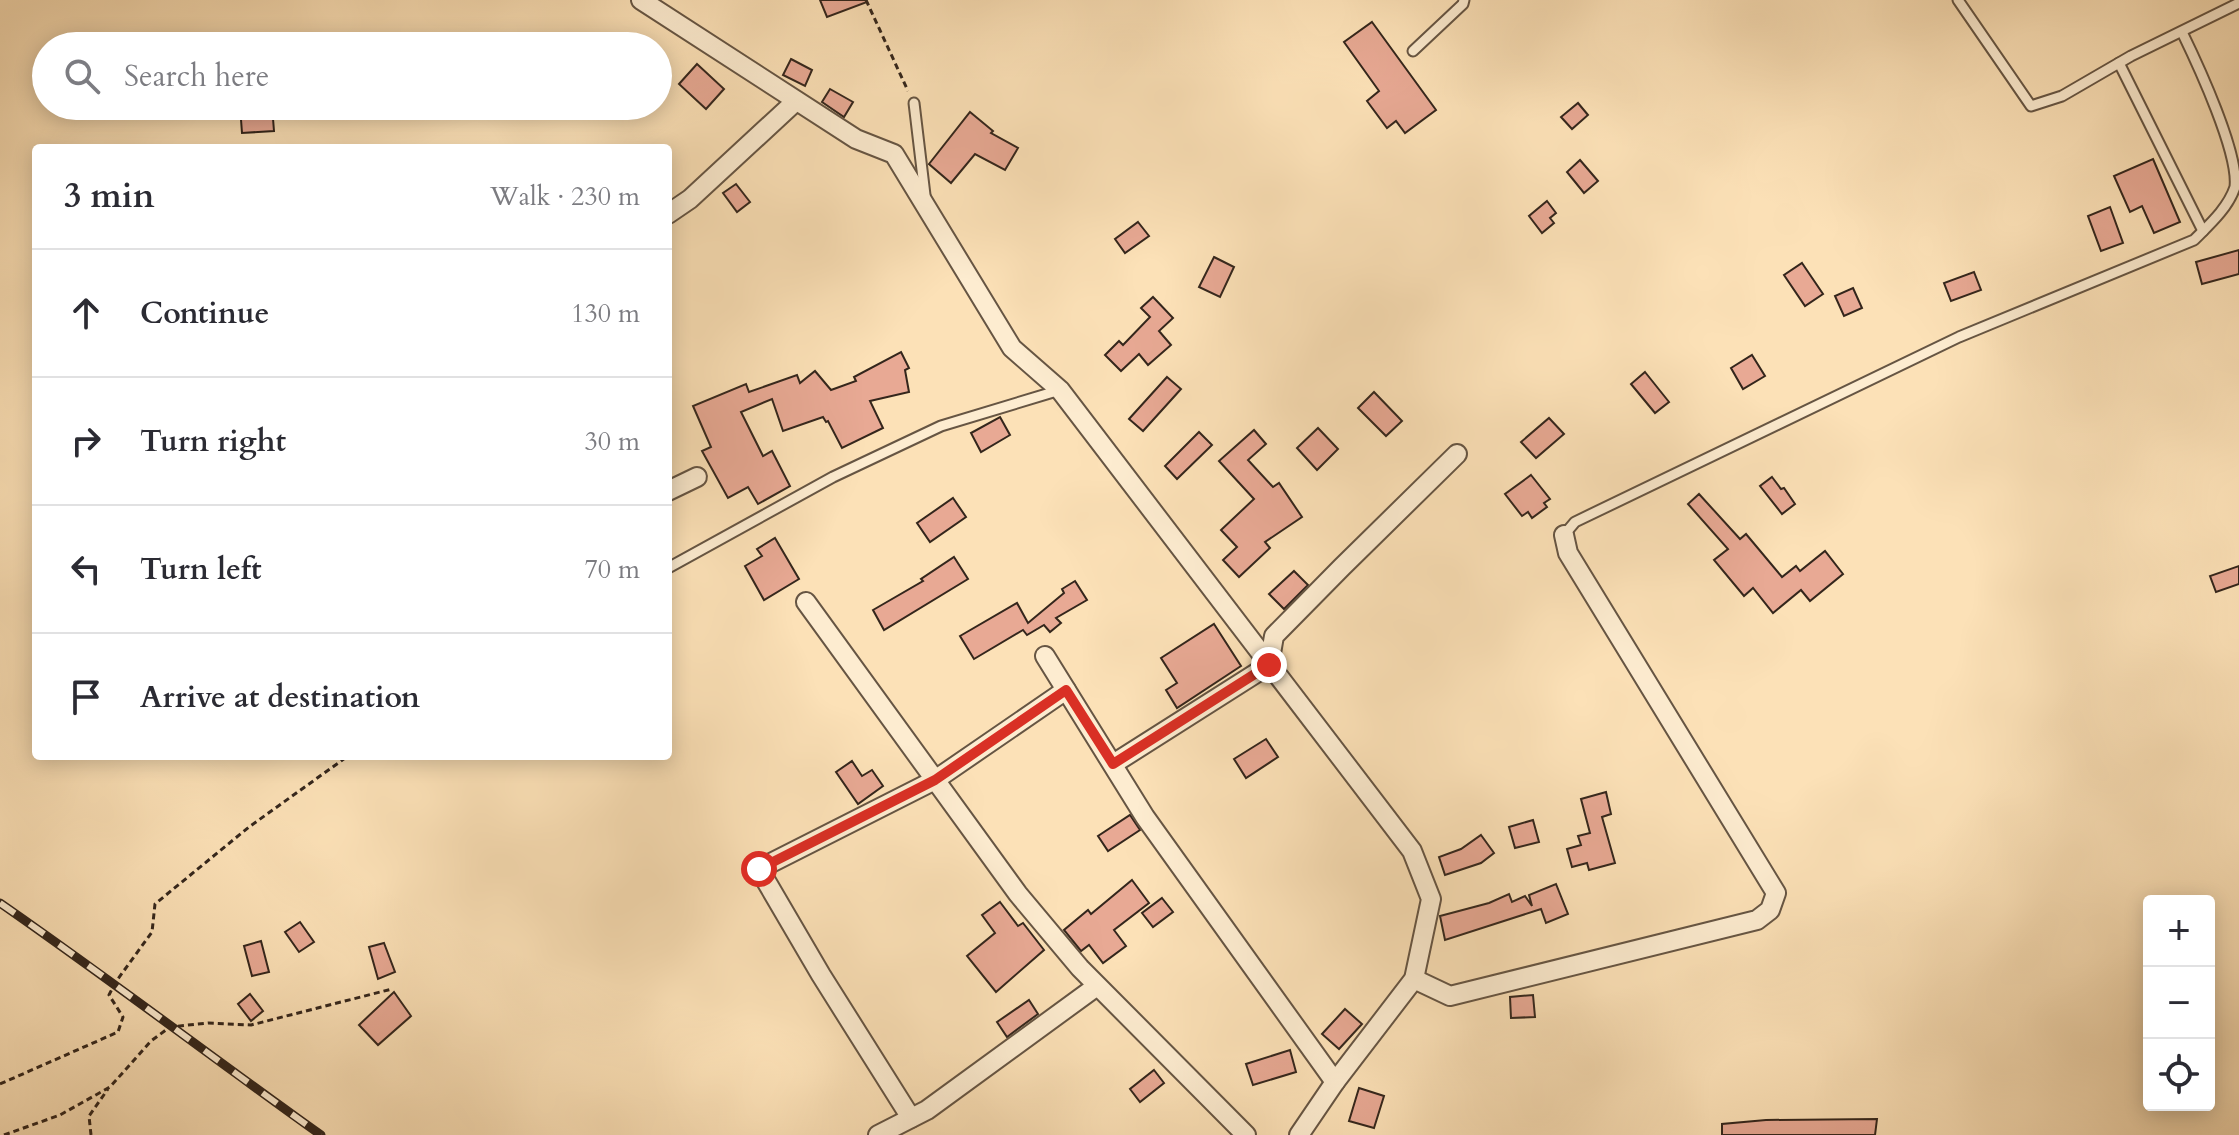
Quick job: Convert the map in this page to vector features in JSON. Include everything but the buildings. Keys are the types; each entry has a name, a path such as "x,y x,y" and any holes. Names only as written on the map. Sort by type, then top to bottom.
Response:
{"street":[{"path":"641,0 856,139 894,154 1012,348 1060,390 1412,851 1431,899 1414,979 1335,1082 1299,1135"},
{"path":"672,211 690,199 796,101"},
{"path":"1113,764 1269,665 1274,636 1457,454"},
{"path":"672,489 697,477"},
{"path":"1414,979 1450,996 1757,920 1770,910 1776,893 1568,553 1564,535"},
{"path":"806,602 1018,894 1097,986 1246,1135"},
{"path":"1045,656 1145,817 1335,1082"},
{"path":"911,1118 759,869 935,780 1066,690"},
{"path":"878,1135 927,1110 1097,986"}],"lane":[{"path":"1413,51 1464,0"},
{"path":"1958,0 2031,106 2062,96 2119,63 2239,3"},
{"path":"1564,535 1575,522 1959,337 2194,240 2218,216 2237,185 2236,159 2232,139 2182,32"},
{"path":"2119,63 2203,231"},
{"path":"914,103 926,202"},
{"path":"672,566 833,477 941,426 1060,390"}],"path":[{"path":"866,0 914,103"},
{"path":"0,1084 118,1032 123,1017 109,995 152,932 155,904 249,827 342,760"},
{"path":"91,1135 89,1116 110,1087 151,1041 170,1027 208,1023 251,1025 392,989"},
{"path":"4,1135 60,1115 110,1087"}],"railway":[{"path":"0,903 321,1135"}],"route":[{"path":"759,869 935,780 1066,690 1113,764 1269,665"}]}
